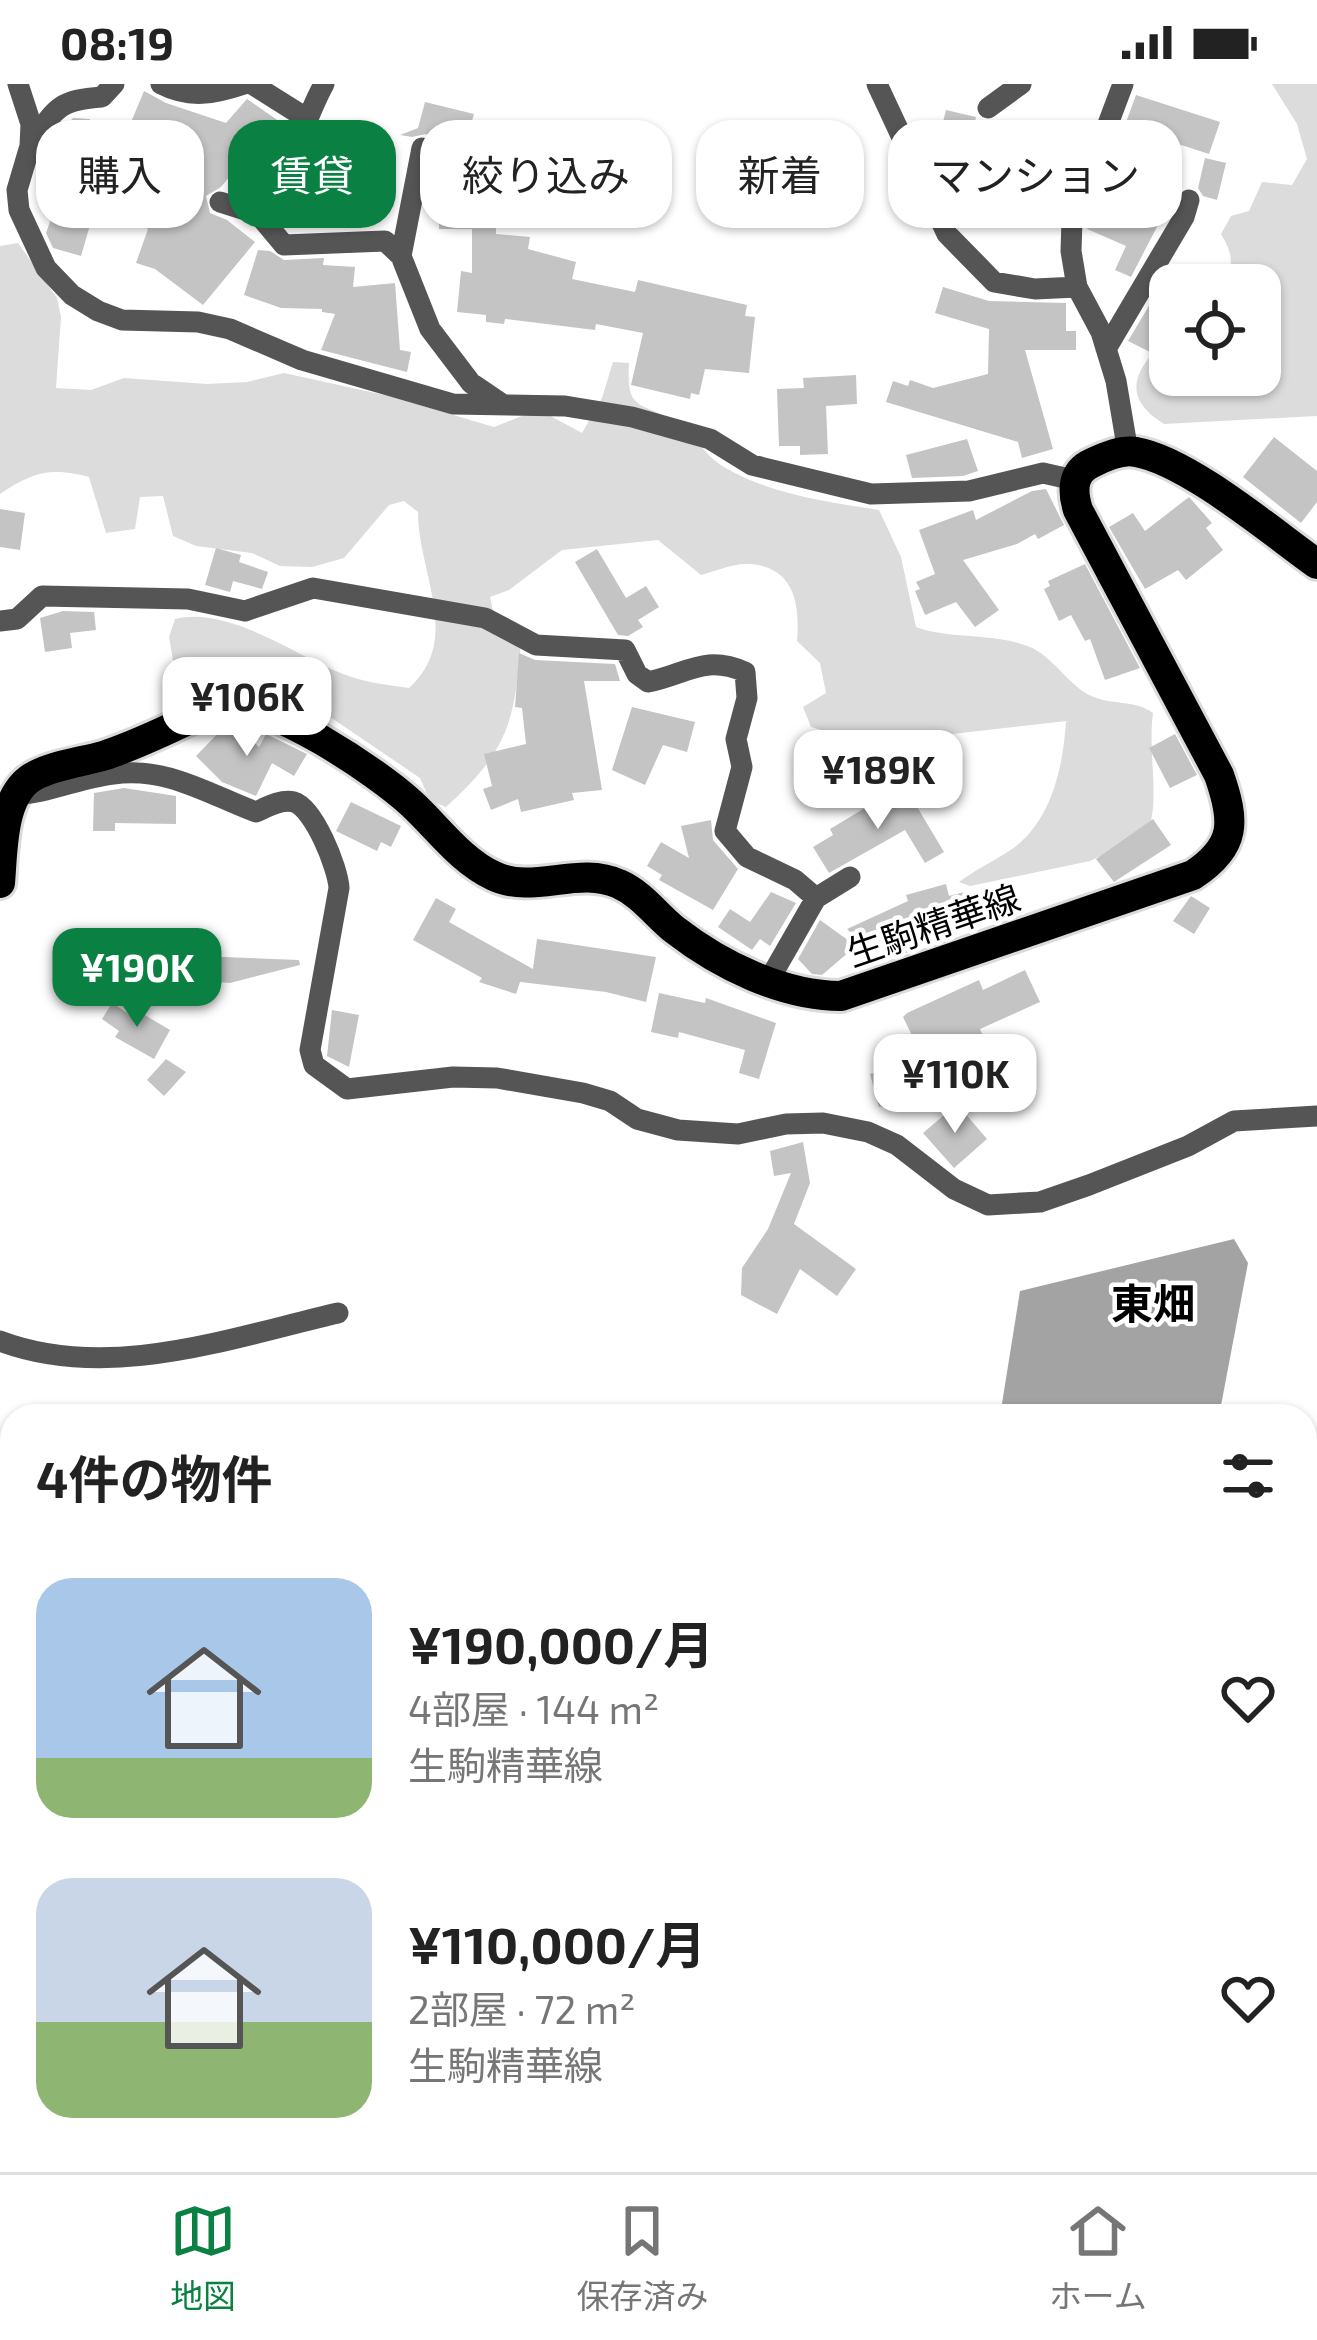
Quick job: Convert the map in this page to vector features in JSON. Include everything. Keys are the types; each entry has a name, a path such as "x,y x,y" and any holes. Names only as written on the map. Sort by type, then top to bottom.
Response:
{"main road":[{"path":"1074,481 1082,468 1128,452 1176,467 1317,564"},
{"name":"生駒精華線","path":"8,794 35,776 148,739 216,704 242,703 274,714 391,786 490,875 511,882 601,877 641,897 712,957 819,996 865,990 1193,875 1215,861 1224,846 1231,822 1219,775 1078,510 1074,481"},
{"path":"0,883 8,794"}],"street":[{"path":"18,84 31,124 17,190 28,235 46,268 73,295 98,311 122,320 198,322 230,329 302,360 453,404 565,406 632,417 710,439 752,465 811,483 872,494 969,491 1043,473 1074,481"},
{"path":"30,146 58,106 71,99 102,97 114,84"},
{"path":"161,84 183,94 204,95 248,84 306,118 324,84"},
{"path":"877,84 947,234 994,282 1035,289 1077,286"},
{"path":"988,108 1021,84"},
{"path":"1124,84 1072,220 1071,250 1077,286 1106,349 1128,452"},
{"path":"401,256 420,158"},
{"path":"1106,349 1184,217 1189,200"},
{"path":"220,202 228,205"},
{"path":"270,228 284,245 385,241 401,256 430,329 470,383 502,404"},
{"path":"0,621 16,619 42,596 188,599 245,611 313,588 484,618 536,645 625,650 637,674 648,682 722,662 745,672 747,698 736,739 742,767 725,832 747,857 795,880 816,898"},
{"path":"8,794 138,772 187,782 256,812 293,802 309,811 338,872 340,888 310,1049 314,1065 347,1089 453,1077 497,1078 583,1093 610,1101 637,1119 678,1130 738,1134 787,1124 823,1123 868,1132 897,1145 954,1189 988,1205 1040,1202 1089,1186 1188,1146 1234,1121 1317,1116"},
{"path":"769,980 816,898 850,877"},
{"path":"0,1341 91,1358 165,1353 338,1313"}],"shaded area":[{"path":"1272,84 1317,84 1317,416 1164,424 1140,402 1137,391 1137,380 1149,357 1149,396 1281,396 1281,264 1230,264 1221,234 1231,216 1249,211 1262,182 1292,185 1307,159 1297,124"},
{"path":"18,243 57,298 61,317 56,388 91,390 124,378 247,382 284,373 389,396 494,427 545,413 582,433 602,398 613,362 629,363 633,398 682,427 724,467 779,490 879,510 901,557 916,627 1030,647 1089,695 1153,713 1151,821 1115,849 1090,861 970,886 959,882 1009,851 1035,826 1058,776 1066,721 934,736 857,759 845,737 811,727 803,707 826,693 820,663 797,641 795,601 785,580 764,566 748,564 701,575 658,540 562,550 509,590 490,597 496,625 521,640 511,714 483,769 446,807 430,801 420,778 286,687 254,680 188,691 177,684 169,637 175,619 196,617 239,626 351,677 409,688 425,669 436,627 418,512 404,501 389,505 344,558 312,567 280,566 252,553 196,546 173,536 163,496 140,497 135,529 106,533 89,477 42,474 0,494 0,246"},
{"path":"1234,1239 1248,1263 1221,1404 1002,1404 1020,1291"}],"building":[{"path":"144,91 166,103 228,121 228,178 206,196 210,213 255,242 203,305 155,269 136,263 146,228 204,228 204,120 132,120"},
{"path":"1136,95 1220,122 1209,154 1182,145 1182,120 1127,120"},
{"path":"247,99 277,120 229,120"},
{"path":"425,102 474,114 472,120 420,120"},
{"path":"946,110 976,117 975,120 944,120"},
{"path":"420,121 420,135 400,135 418,128"},
{"path":"1205,158 1226,163 1217,200 1203,196 1198,188"},
{"path":"48,228 89,228 81,256 53,248"},
{"path":"496,228 496,234 530,237 528,249 576,262 572,279 635,292 638,280 747,305 745,316 755,317 749,373 705,369 699,395 691,393 690,399 631,385 643,333 596,324 595,330 505,319 504,324 486,322 486,315 457,312 461,271 472,273 472,229 439,229"},
{"path":"1156,228 1131,277 1115,270 1126,246 1087,229"},
{"path":"258,250 284,260 324,258 323,265 355,267 353,287 395,283 400,350 411,352 407,372 321,350 335,314 281,308 244,295"},
{"path":"943,287 989,301 1066,303 1066,331 1076,331 1076,350 1025,350 1053,449 1022,458 1018,442 886,402 893,381 908,386 910,380 933,388 988,374 989,329 935,313"},
{"path":"1149,306 1149,352 1128,341"},
{"path":"856,375 857,404 826,406 828,454 800,455 800,446 779,446 777,389 804,388 803,378"},
{"path":"1274,437 1317,471 1317,502 1301,523 1243,477"},
{"path":"967,439 978,471 912,478 906,455"},
{"path":"1046,489 1064,525 1038,539 1035,534 963,560 999,610 975,627 956,602 925,615 916,582 935,574 919,530 973,510 976,520 1032,491"},
{"path":"1189,497 1212,523 1206,528 1223,550 1186,580 1178,570 1145,589 1109,527 1133,513 1145,531"},
{"path":"0,509 25,513 20,550 0,547"},
{"path":"216,548 241,555 239,562 268,572 262,589 233,581 230,592 205,585"},
{"path":"597,549 626,598 646,586 659,607 638,620 643,627 628,636 618,635 575,562"},
{"path":"1085,564 1140,668 1105,680 1090,639 1085,641 1071,615 1059,621 1044,589 1050,586 1048,581"},
{"path":"63,611 94,612 96,630 70,633 72,648 45,652 40,618"},
{"path":"519,653 535,660 615,664 620,681 584,681 602,790 572,793 574,800 521,812 518,799 491,810 483,789 492,786 484,754 526,744 522,708 515,707"},
{"path":"632,707 695,722 687,752 663,745 645,785 612,770"},
{"path":"227,724 236,725 259,747 266,734 307,754 294,776 272,763 256,796 222,782 196,756"},
{"path":"1175,734 1197,775 1170,788 1149,748"},
{"path":"817,776 848,779 846,803 815,800"},
{"path":"124,788 176,796 176,824 115,823 115,831 93,831 94,793"},
{"path":"907,790 944,852 925,863 905,830 829,873 813,847 833,835 830,829 880,799 889,800"},
{"path":"351,802 401,826 391,847 381,842 377,851 336,831"},
{"path":"1153,819 1171,845 1114,882 1096,859"},
{"path":"711,820 713,840 738,869 713,910 659,880 662,875 647,866 661,842 689,858 681,826"},
{"path":"946,884 949,896 964,892 965,897 1005,911 910,937 917,949 895,957 888,943 874,957 847,929 908,901 906,895"},
{"path":"771,892 796,903 770,946 760,939 752,950 718,927 730,909 750,922"},
{"path":"1191,896 1210,908 1194,934 1173,921"},
{"path":"436,898 456,909 449,922 533,969 537,939 656,957 646,1002 606,992 520,982 516,994 479,982 482,978 413,940"},
{"path":"820,920 856,946 822,975 812,974 798,959"},
{"path":"173,955 299,960 300,965 230,983 172,978"},
{"path":"1025,970 1040,1002 980,1029 989,1050 942,1070 947,1090 879,1107 870,1074 924,1060 903,1017 907,1013 979,980 983,990"},
{"path":"659,993 705,1003 706,998 776,1023 759,1079 739,1073 745,1050 679,1032 678,1038 651,1032"},
{"path":"112,1003 129,1014 133,1008 170,1030 154,1059 115,1037 119,1031 102,1019"},
{"path":"332,1010 359,1015 349,1067 327,1056"},
{"path":"166,1059 186,1072 164,1096 147,1080"},
{"path":"957,1104 987,1139 954,1168 923,1133"},
{"path":"803,1142 810,1183 794,1224 856,1269 837,1296 800,1269 777,1314 741,1295 742,1268 768,1229 791,1173 774,1176 770,1151"}],"district":[{"name":"東畑","path":"1153,1302"}]}
